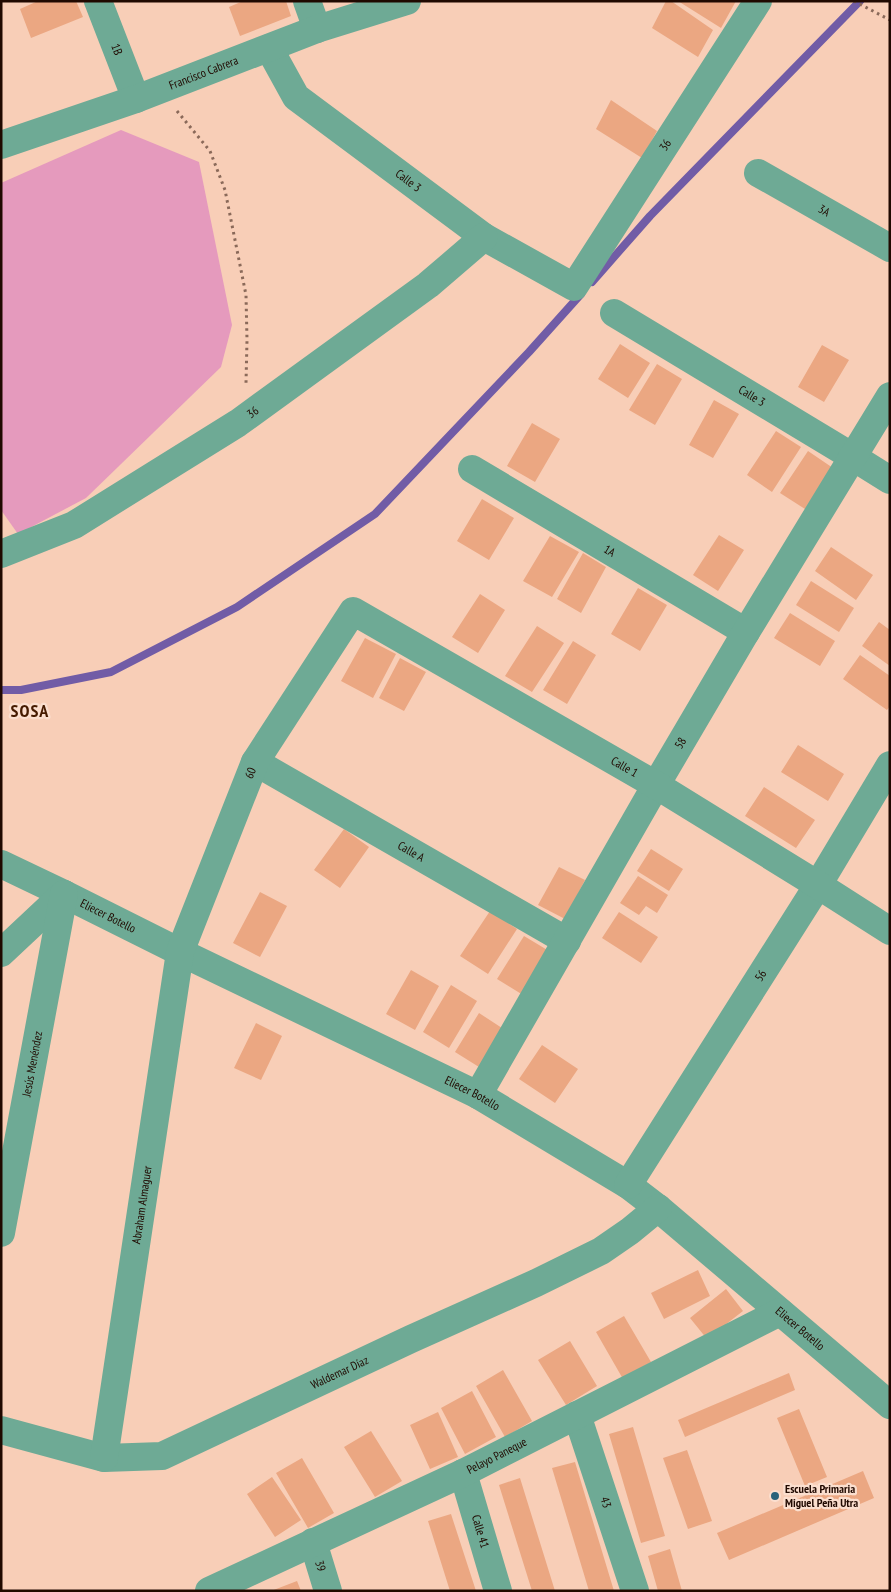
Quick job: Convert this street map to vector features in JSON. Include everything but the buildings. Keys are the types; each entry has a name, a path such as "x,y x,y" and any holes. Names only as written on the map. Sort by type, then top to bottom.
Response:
{"street":[{"name":"1B","path":"98,1 148,94"},
{"path":"307,1 317,29"},
{"name":"Francisco Cabrera","path":"1,146 148,94 317,29 407,1"},
{"name":"36","path":"574,288 758,1"},
{"name":"Calle 3","path":"269,48 296,97 484,237 574,288"},
{"name":"3A","path":"758,173 890,248"},
{"name":"36","path":"1,554 74,525 244,419 428,285 484,237"},
{"name":"Calle 3","path":"614,313 890,480"},
{"name":"58","path":"478,1095 746,632 890,396"},
{"name":"1A","path":"472,469 746,632"},
{"name":"60","path":"180,952 255,762 353,611"},
{"name":"Calle 1","path":"353,611 656,785 890,931"},
{"name":"Calle A","path":"255,762 567,941"},
{"name":"56","path":"628,1185 818,885 890,765"},
{"name":"Eliecer Botello","path":"1,864 478,1095 628,1185 658,1208 890,1404"},
{"path":"1,953 64,894"},
{"name":"Jesús Menéndez","path":"1,1233 64,894"},
{"name":"Abraham Almaguer","path":"104,1458 180,952"},
{"name":"Waldemar Díaz","path":"1,1430 104,1458 162,1456 601,1251 658,1208"},
{"name":"Pelayo Paneque","path":"209,1591 463,1473 780,1312"},
{"name":"43","path":"578,1415 635,1591"},
{"name":"Calle 41","path":"463,1473 498,1591"},
{"name":"39","path":"313,1542 328,1591"}],"path":[{"path":"854,1 890,20"},
{"path":"148,94 210,151 225,190 246,295 247,340 244,419"}],"shaded area":[{"path":"121,130 199,162 232,325 221,367 86,498 18,534 1,510 1,183"}],"waterway":[{"path":"592,282 650,216 860,1"},
{"path":"1,690 21,690 111,672 237,607 375,514 529,352 581,294"}],"place":[{"name":"Escuela Primaria Miguel Peña Utra","path":"775,1496"}],"district":[{"name":"SOSA","path":"30,711"}]}
